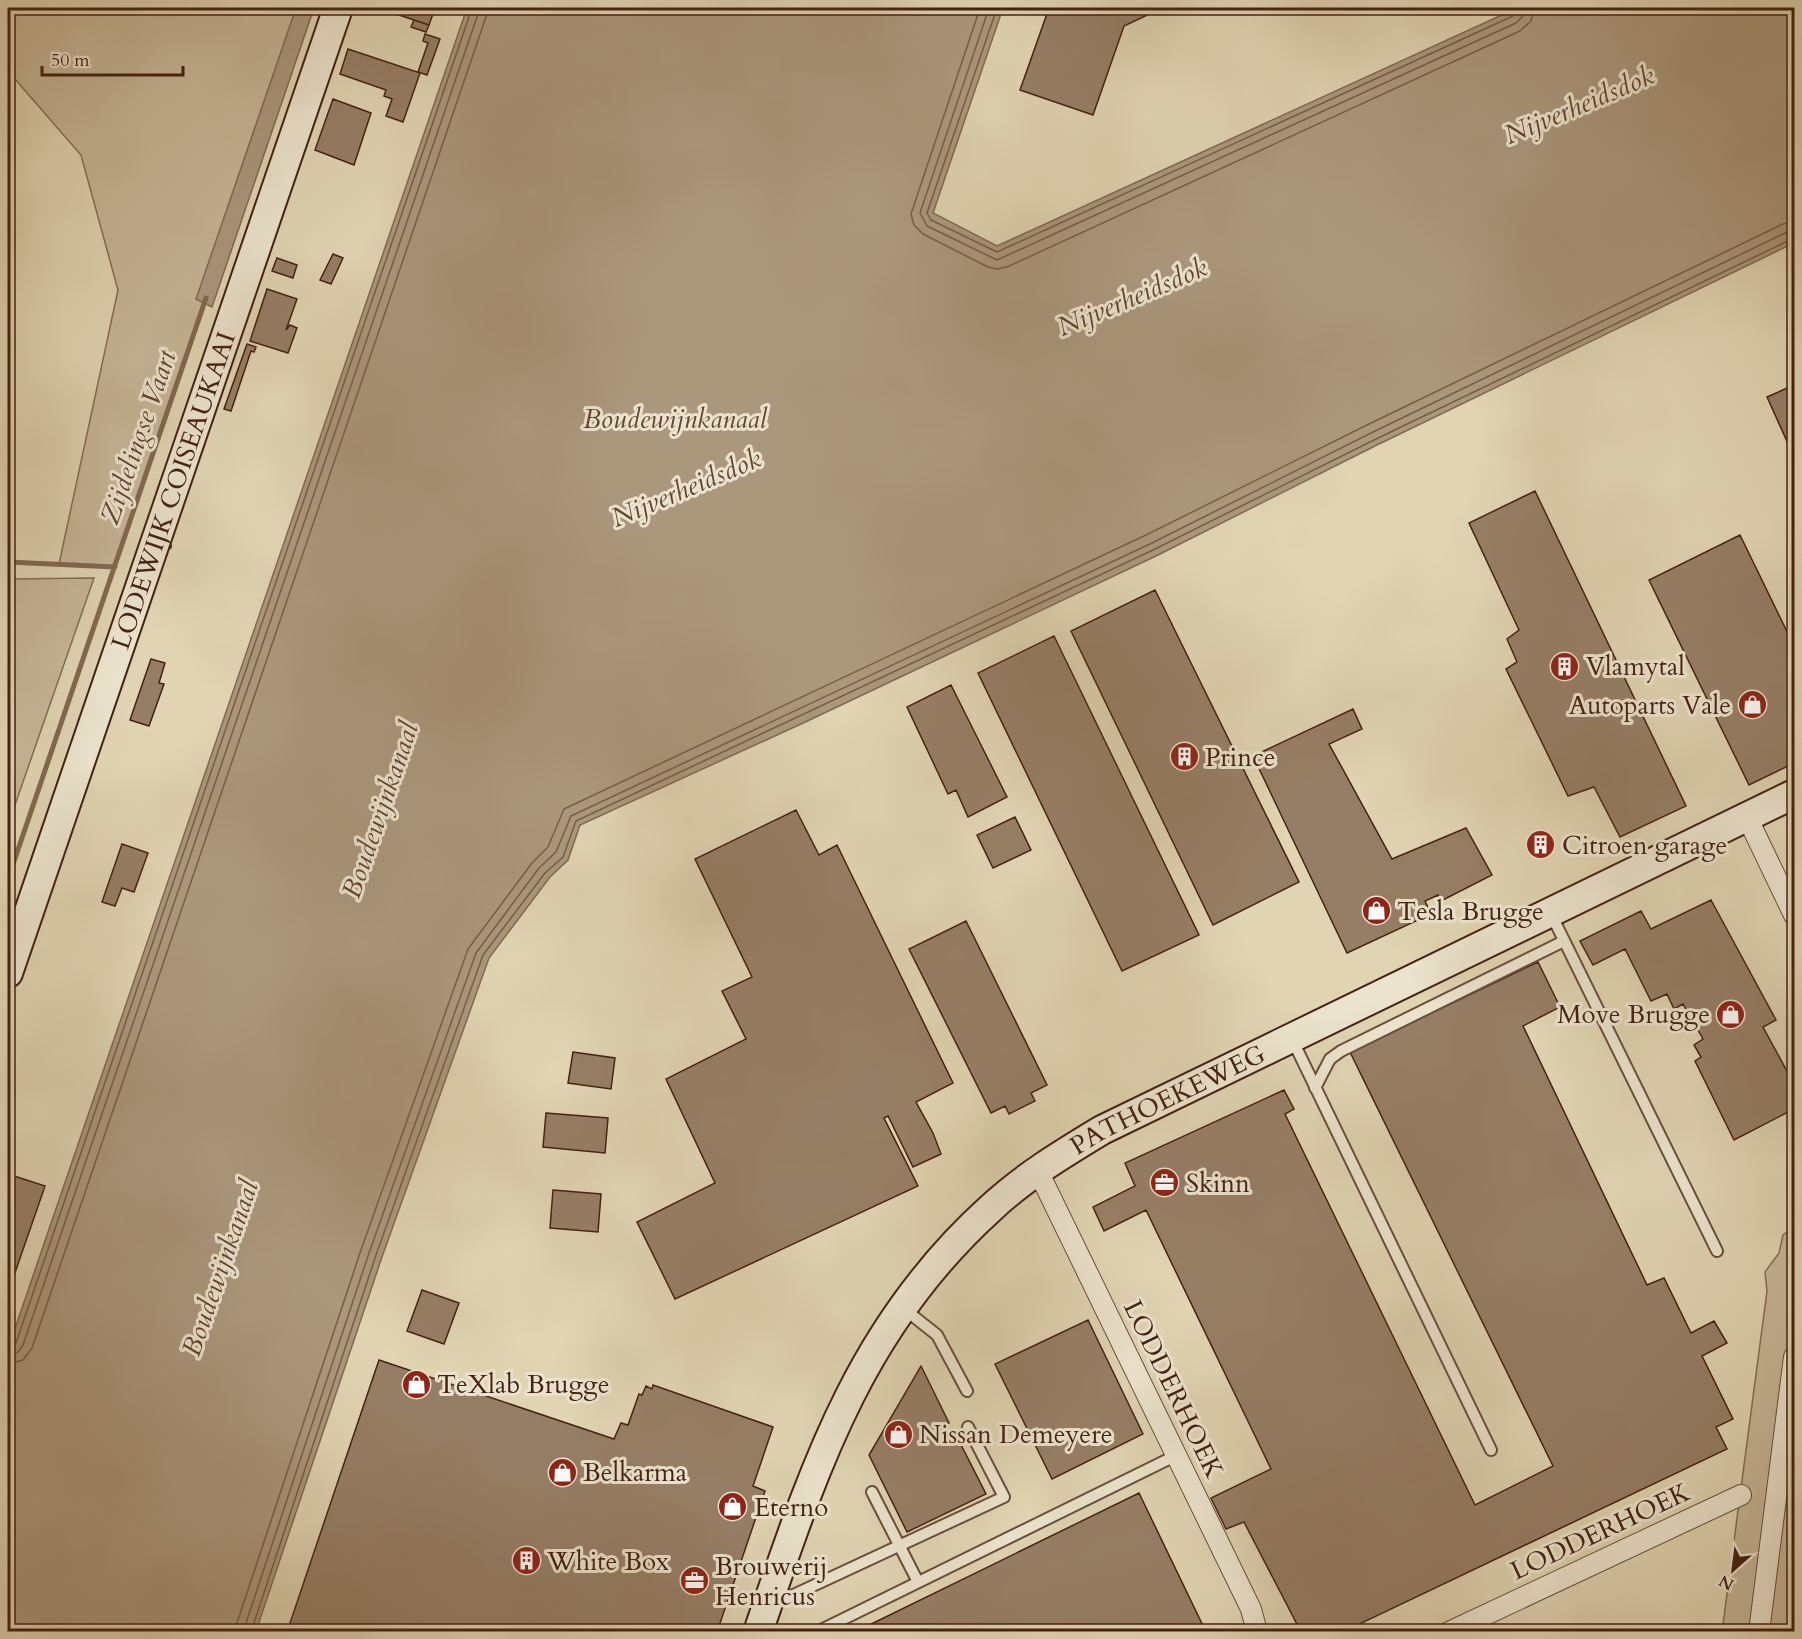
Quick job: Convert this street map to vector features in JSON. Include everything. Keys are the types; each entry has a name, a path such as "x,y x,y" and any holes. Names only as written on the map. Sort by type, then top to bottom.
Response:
{"main road":[{"name":"LODEWIJK COISEAUKAAI","path":"8,973 338,8"},
{"name":"PATHOEKEWEG","path":"758,1632 814,1473 838,1416 867,1361 902,1308 958,1239 992,1206 1038,1171 1102,1130 1551,914 1794,794"}],"street":[{"path":"1747,817 1794,915"},
{"name":"LODDERHOEK","path":"1038,1171 1251,1610 1257,1632"},
{"path":"1759,1632 1794,1356"},
{"name":"LODDERHOEK","path":"1449,1632 1741,1495"}],"lane":[{"path":"1551,914 1717,1251"},
{"path":"1316,1088 1330,1059 1341,1051 1564,941"},
{"path":"1292,1039 1491,1450"},
{"path":"902,1308 937,1335 967,1391"},
{"path":"771,1595 789,1597 1004,1497 968,1427"},
{"path":"817,1632 1177,1455"},
{"path":"872,1492 918,1582"}],"shaded area":[{"path":"8,8 307,8 115,567 59,564 118,290 81,155 8,71"},
{"path":"94,578 8,825 8,579"},
{"path":"1794,1227 1794,1631 1722,1632 1767,1291 1765,1272 1779,1253 1783,1235"}],"water":[{"path":"296,8 314,8 212,307 196,299"},
{"name":"Boudewijnkanaal","path":"467,8 1003,8 933,213 997,246 1517,8 1794,8 1794,243 1377,445 1156,556 801,724 580,825 568,860 550,877 489,958 382,1257 256,1631 8,1631 8,1349"}],"building":[{"path":"378,8 435,8 429,25"},
{"path":"1049,8 1162,8 1124,26 1093,115 1020,90"},
{"path":"414,20 429,25 426,32 411,27"},
{"path":"425,34 440,39 427,75 418,72 428,43 423,41"},
{"path":"348,49 420,73 403,122 386,116 392,99 384,96 386,90 340,74"},
{"path":"333,99 371,113 354,165 315,150"},
{"path":"333,254 343,258 331,284 320,280"},
{"path":"277,258 297,265 293,278 272,271"},
{"path":"267,289 297,299 286,330 290,325 297,328 288,353 250,341"},
{"path":"247,344 256,347 254,352 251,351 231,411 224,409"},
{"path":"1794,385 1794,457 1767,397"},
{"name":"Vlamytal","path":"1535,491 1686,806 1620,837 1594,787 1568,796 1506,669 1517,662 1507,639 1519,630 1469,523"},
{"name":"Autoparts Vale","path":"1740,535 1794,646 1794,763 1749,785 1649,580"},
{"name":"Prince","path":"1155,590 1299,882 1213,925 1071,631"},
{"path":"1054,636 1199,935 1122,971 978,673"},
{"path":"151,659 165,663 159,683 164,684 149,726 130,720"},
{"path":"951,685 1007,797 968,817 956,790 948,794 907,707"},
{"path":"1353,709 1362,729 1329,744 1392,859 1466,828 1492,875 1441,901 1438,895 1425,901 1431,914 1347,953 1253,756"},
{"path":"796,810 819,855 837,845 953,1083 916,1102 933,1133 941,1154 913,1167 888,1116 884,1118 918,1186 675,1299 637,1222 715,1183 666,1079 746,1039 722,991 752,977 695,859"},
{"path":"1015,817 1031,850 993,868 977,835"},
{"name":"Citroen garage","path":"1542,838 1547,848 1541,851 1536,842"},
{"path":"122,844 148,853 134,892 122,888 115,906 102,902"},
{"name":"Move Brugge","path":"1711,900 1776,1020 1763,1027 1794,1084 1794,1109 1734,1140 1695,1061 1701,1057 1694,1045 1703,1039 1683,1004 1674,1009 1667,994 1651,1001 1625,949 1593,965 1580,941 1641,911 1651,929"},
{"path":"966,921 1047,1085 1031,1093 1035,1101 1009,1114 1005,1106 991,1113 909,949"},
{"path":"1538,962 1560,1007 1523,1026 1647,1285 1664,1278 1691,1333 1714,1321 1727,1343 1702,1356 1733,1419 1716,1427 1727,1449 1353,1627 1355,1632 1301,1632 1244,1522 1226,1529 1211,1498 1271,1469 1146,1210 1104,1231 1093,1207 1135,1186 1125,1163 1284,1090 1294,1109 1285,1114 1475,1505 1553,1466 1350,1052"},
{"path":"573,1052 615,1058 611,1089 568,1083"},
{"path":"546,1113 608,1118 605,1153 543,1147"},
{"path":"8,1174 45,1186 8,1293"},
{"path":"553,1190 601,1194 598,1232 550,1228"},
{"path":"422,1290 459,1303 444,1344 407,1331"},
{"path":"1088,1320 1143,1434 1052,1479 995,1364"},
{"name":"White Box","path":"379,1360 614,1439 621,1423 628,1425 639,1394 642,1395 646,1386 652,1389 653,1385 773,1427 753,1486 765,1491 717,1632 287,1632"},
{"path":"921,1366 949,1423 944,1424 953,1441 958,1439 986,1494 907,1532 869,1455"},
{"path":"1139,1493 1206,1632 855,1632"}],"waterway":[{"name":"Zijdelingse Vaart","path":"8,879 206,298"},
{"path":"8,562 115,567"}],"place":[{"name":"Vlamytal","path":"1565,666"},
{"name":"Autoparts Vale","path":"1752,705"},
{"name":"Prince","path":"1184,757"},
{"name":"Citroen garage","path":"1541,845"},
{"name":"Tesla Brugge","path":"1376,911"},
{"name":"Move Brugge","path":"1731,1014"},
{"name":"Skinn","path":"1165,1183"},
{"name":"TeXlab Brugge","path":"416,1384"},
{"name":"Nissan Demeyere","path":"898,1434"},
{"name":"Belkarma","path":"562,1472"},
{"name":"Eterno","path":"733,1507"},
{"name":"White Box","path":"526,1561"},
{"name":"Brouwerij Henricus","path":"694,1581"}],"water label":[{"name":"Nijverheidsdok","path":"1579,105"},
{"name":"Nijverheidsdok","path":"1132,297"},
{"name":"Nijverheidsdok","path":"686,488"}]}
